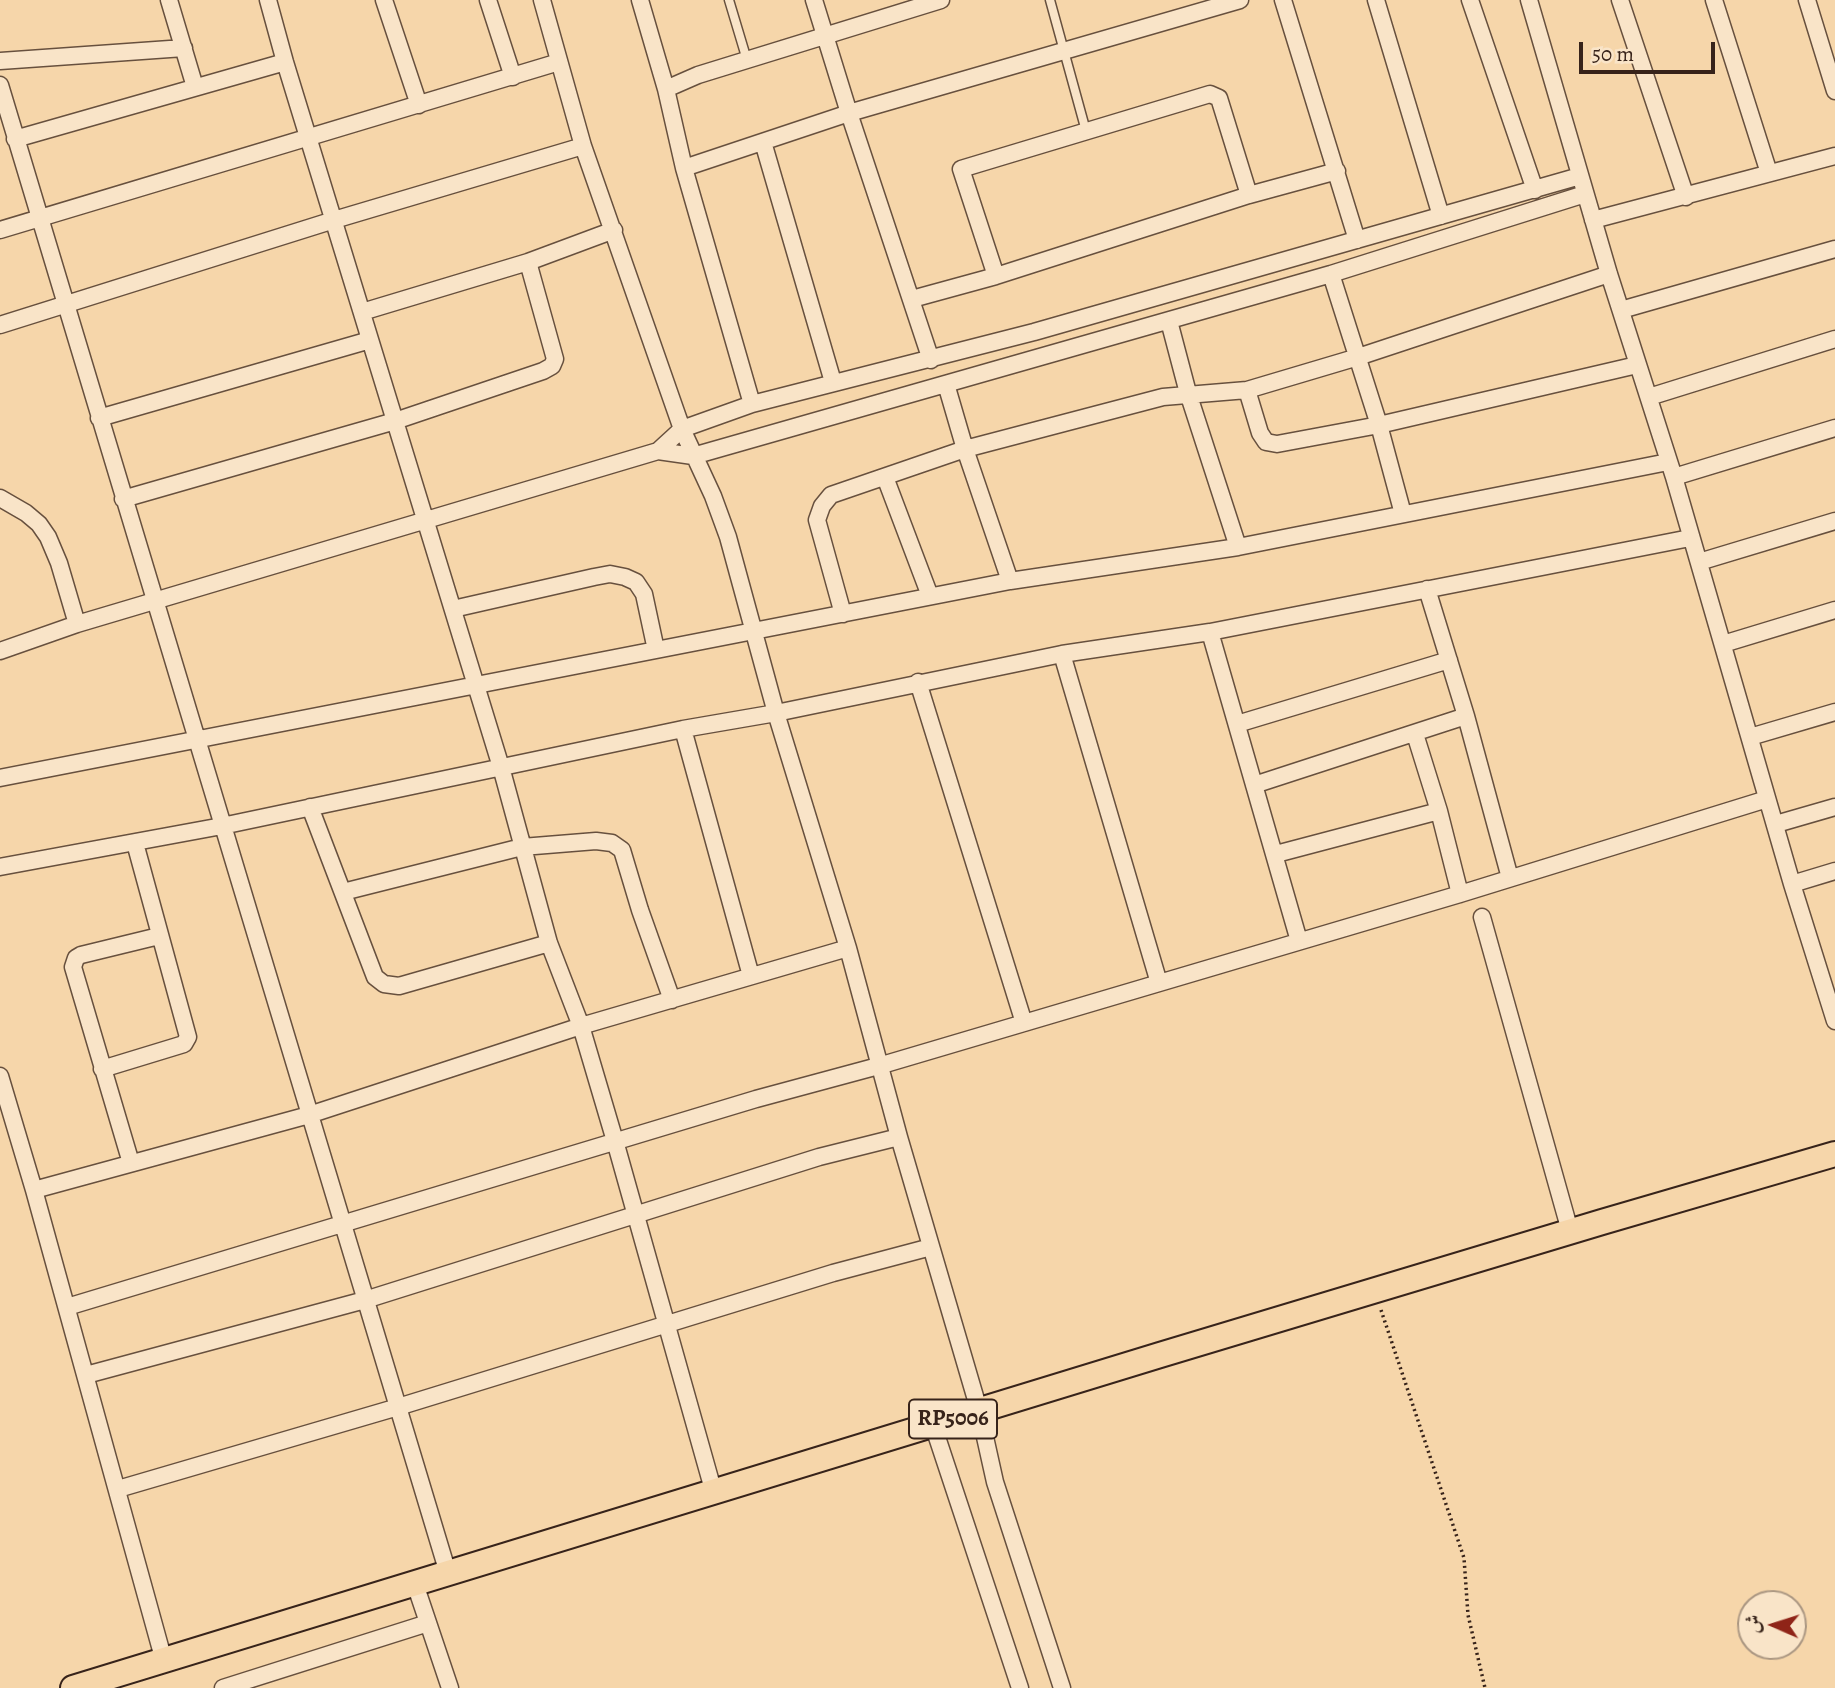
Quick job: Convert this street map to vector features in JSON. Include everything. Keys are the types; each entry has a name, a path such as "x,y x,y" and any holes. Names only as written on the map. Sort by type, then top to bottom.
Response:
{"main road":[{"name":"RP5006","path":"73,1688 979,1410 1570,1231 1835,1154"}],"street":[{"path":"169,0 195,86"},
{"path":"268,0 501,767 548,943 581,1026 714,1493"},
{"path":"384,0 419,105"},
{"path":"488,0 513,77"},
{"path":"542,0 583,146 682,429 721,516 776,713 848,948 979,1410 995,1482 1062,1688"},
{"path":"640,0 666,89 684,168 752,404"},
{"path":"814,0 931,360"},
{"path":"666,89 698,75 826,36 905,5 941,0"},
{"path":"684,168 849,113 1240,0"},
{"path":"1283,0 1357,240"},
{"path":"1377,0 1441,216"},
{"path":"1470,0 1535,190"},
{"path":"1529,0 1609,274 1699,562 1792,884 1828,970 1835,1021"},
{"path":"1620,0 1686,197"},
{"path":"1714,0 1769,173"},
{"path":"1807,0 1831,65 1835,91"},
{"path":"0,61 184,48"},
{"path":"15,139 285,62"},
{"path":"0,230 559,62"},
{"path":"0,85 448,1573"},
{"path":"996,276 961,169 1214,95 1219,98 1249,195"},
{"path":"763,142 833,382"},
{"path":"0,325 334,220 583,146"},
{"path":"1593,219 1686,197 1835,156"},
{"path":"912,299 996,276 1249,195 1337,171"},
{"path":"658,451 682,429 752,404 931,360 1580,176"},
{"path":"0,651 77,624 658,451 693,456 1331,274 1585,194"},
{"path":"362,312 527,262 614,230"},
{"path":"1621,310 1835,249"},
{"path":"123,499 395,421 531,376 552,366 555,359 527,262"},
{"path":"1331,274 1379,425 1403,514"},
{"path":"843,614 817,520 831,495 965,449 1163,397 1247,390 1358,357 1609,274"},
{"path":"1170,321 1188,393 1238,547"},
{"path":"1649,397 1835,339"},
{"path":"99,418 370,340"},
{"path":"1247,390 1259,433 1266,442 1277,444 1379,425 1637,365"},
{"path":"947,384 965,449 1010,581"},
{"path":"0,778 1010,581 1238,547 1403,514 1671,470 1835,428"},
{"path":"885,477 930,597"},
{"path":"0,498 26,513 39,524 48,537 59,563 77,624"},
{"path":"1699,562 1835,521"},
{"path":"0,867 222,826 918,682 1062,654 1210,632 1690,538"},
{"path":"453,609 610,574 625,577 636,582 644,594 656,650"},
{"path":"1427,589 1466,716 1510,878"},
{"path":"1723,644 1835,610"},
{"path":"1210,632 1299,941"},
{"path":"1062,654 1160,983"},
{"path":"1237,724 1449,660"},
{"path":"918,682 1024,1023"},
{"path":"1749,737 1835,712"},
{"path":"1254,785 1466,716"},
{"path":"683,729 751,976"},
{"path":"1415,734 1460,894"},
{"path":"67,1307 343,1226 756,1098 881,1065 1460,894 1767,799"},
{"path":"310,807 375,977 384,984 399,986 548,943"},
{"path":"1776,824 1835,807"},
{"path":"1276,855 1438,811"},
{"path":"343,891 522,847 606,841 622,850 672,1000"},
{"path":"102,1069 184,1044 188,1037 135,843"},
{"path":"1792,884 1835,871"},
{"path":"1482,917 1570,1231"},
{"path":"131,1163 74,974 74,962 81,955 159,936"},
{"path":"34,1190 309,1115 581,1026 848,948"},
{"path":"0,1076 67,1307 164,1661"},
{"path":"86,1375 365,1300 819,1157 900,1137"},
{"path":"118,1489 398,1407 833,1273 931,1247"},
{"path":"933,1425 1020,1688"},
{"path":"415,1584 450,1688"},
{"path":"223,1688 428,1623"}],"lane":[{"path":"729,0 747,60"},
{"path":"1050,0 1086,131"}],"path":[{"path":"1374,1291 1405,1376 1464,1558 1468,1615 1485,1688"}]}
